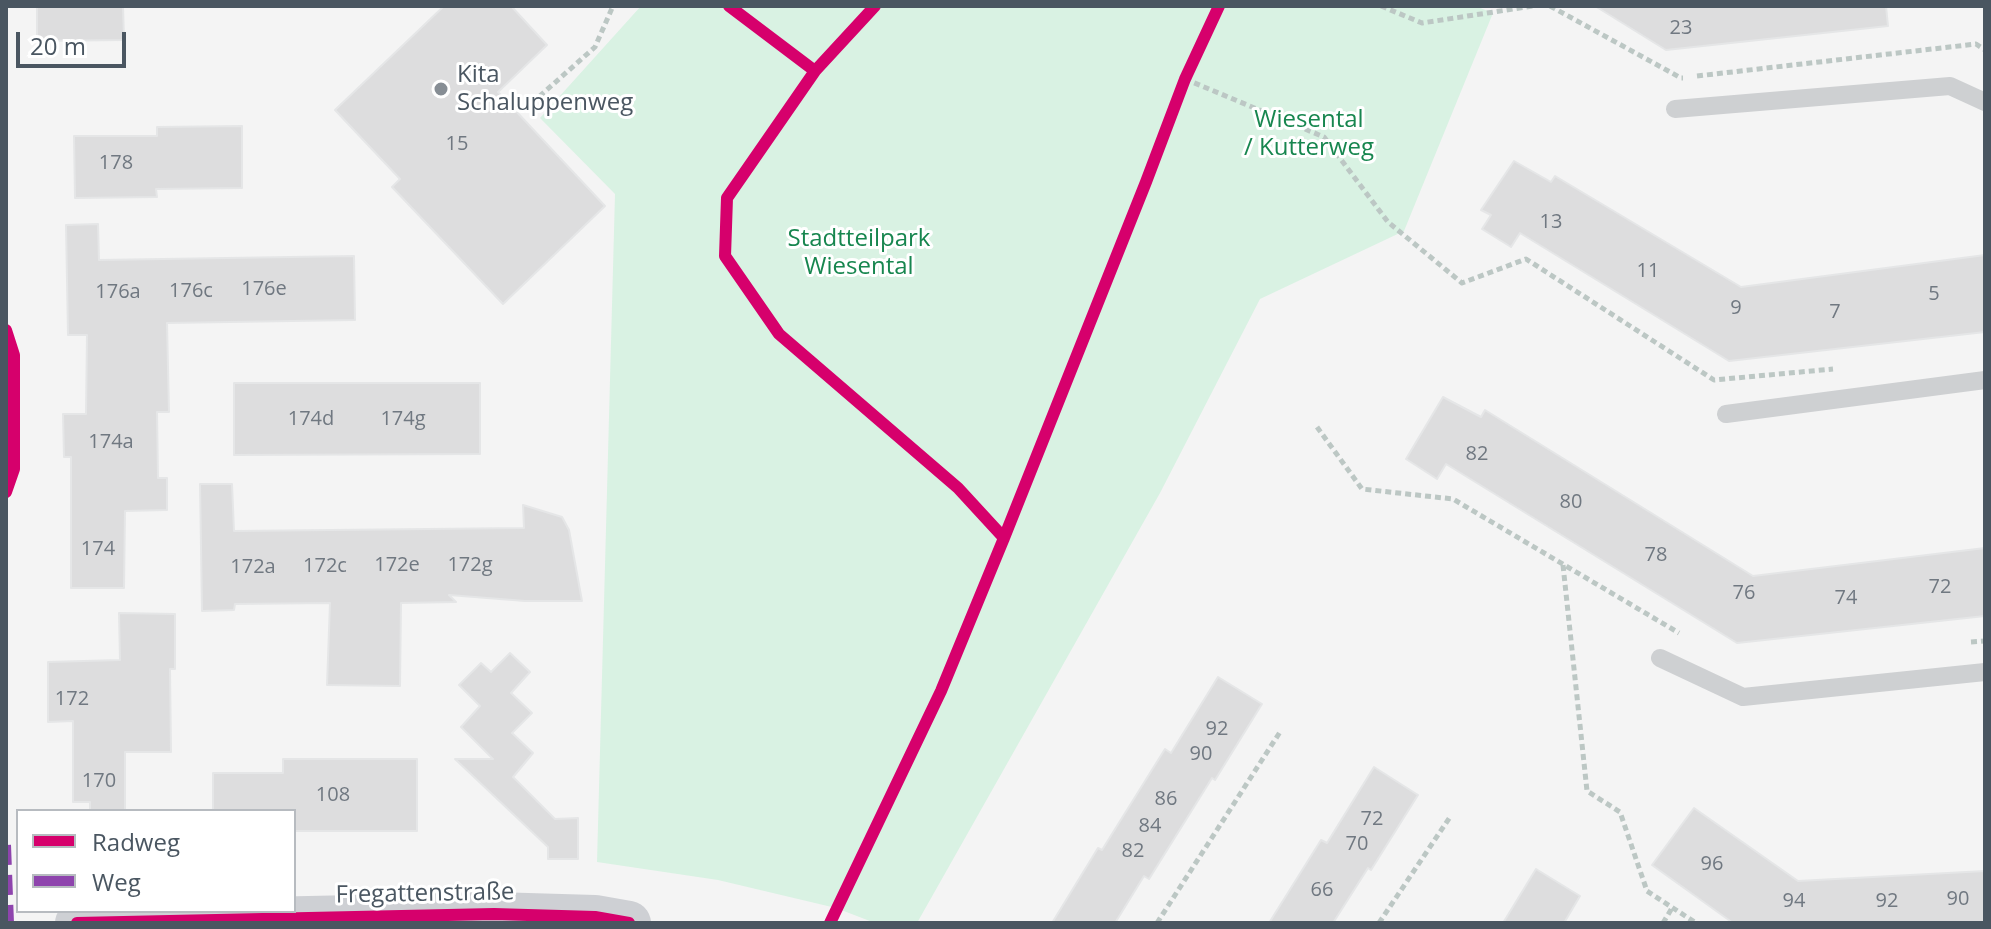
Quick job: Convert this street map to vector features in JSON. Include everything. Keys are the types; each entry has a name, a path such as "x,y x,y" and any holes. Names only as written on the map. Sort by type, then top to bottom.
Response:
{"street":[{"name":"Fregattenstraße","path":"77,923 494,914 606,921"}],"lane":[{"path":"1675,109 1950,86 1985,102"},
{"path":"1726,414 1985,380"},
{"path":"1660,658 1743,697 1985,672"}],"path":[{"path":"532,103 595,47 613,6"},
{"path":"1381,6 1422,23 1533,6"},
{"path":"1550,6 1681,78 1976,44 1985,50"},
{"path":"1185,79 1324,137 1388,222 1462,283 1526,259 1714,380 1835,369"},
{"path":"1317,427 1362,489 1453,499 1683,636"},
{"path":"1563,564 1587,791 1620,812 1647,891 1696,923"},
{"path":"1969,642 1985,641"},
{"path":"1157,923 1280,732"},
{"path":"1379,923 1450,817"},
{"path":"1663,923 1672,908"}],"green space":[{"name":"Stadtteilpark Wiesental","path":"641,6 1475,6 1493,13 1404,231 1260,299 1160,493 917,923 875,923 836,908 718,880 597,862 615,194 540,118"}],"building":[{"path":"37,6 123,6 124,40 37,41"},
{"path":"444,6 511,6 547,45 498,92 605,206 503,304 392,187 400,179 335,110"},
{"path":"1595,6 1886,6 1888,26 1666,50"},
{"path":"242,126 242,188 156,189 157,197 75,198 74,136 157,136 157,127"},
{"path":"1514,161 1551,182 1555,176 1741,287 1985,255 1985,332 1729,361 1520,233 1511,247 1482,229 1491,215 1481,210"},
{"path":"98,224 99,260 354,256 355,320 167,323 169,412 157,412 158,478 167,478 167,510 125,511 124,588 71,588 71,457 64,457 63,414 86,414 87,335 68,335 66,225"},
{"path":"234,383 480,383 480,454 234,455"},
{"path":"1443,397 1481,417 1485,410 1753,576 1985,548 1985,616 1737,643 1446,464 1437,479 1406,459"},
{"path":"200,484 232,484 234,531 524,528 523,505 562,517 569,530 582,601 525,601 449,595 456,602 401,603 400,686 327,685 330,603 235,604 234,610 202,611"},
{"path":"119,613 175,614 175,669 170,669 171,752 125,752 125,809 90,809 90,802 73,802 73,721 48,722 48,662 120,660"},
{"path":"510,653 530,672 511,693 532,713 512,733 533,753 513,777 555,819 578,818 578,859 548,859 548,847 455,759 493,759 461,727 480,706 459,685 481,663 491,672"},
{"path":"1218,677 1262,704 1149,879 1144,876 1115,923 1052,923 1098,848 1102,850 1165,749 1171,753"},
{"path":"283,759 417,759 417,831 296,831 296,809 213,809 213,773 283,773"},
{"path":"1374,767 1418,795 1371,870 1368,868 1333,923 1269,923 1321,840 1327,843"},
{"path":"1694,808 1798,881 1985,871 1985,923 1733,923 1652,865"},
{"path":"1536,869 1580,896 1564,923 1503,923"}],"marked path":[{"path":"6,845 9,923"}],"cycle path":[{"path":"729,6 815,71"},
{"path":"875,6 815,71 727,198 725,256 779,334 958,488 1004,538"},
{"path":"830,923 941,691 1185,79 1219,6"},
{"path":"6,330 14,355 14,469 6,492"},
{"path":"77,923 494,914 595,917 629,923"}],"place":[{"name":"Kita Schaluppenweg","path":"441,89"}],"park label":[{"name":"Wiesental / Kutterweg","path":"1309,134"}]}
